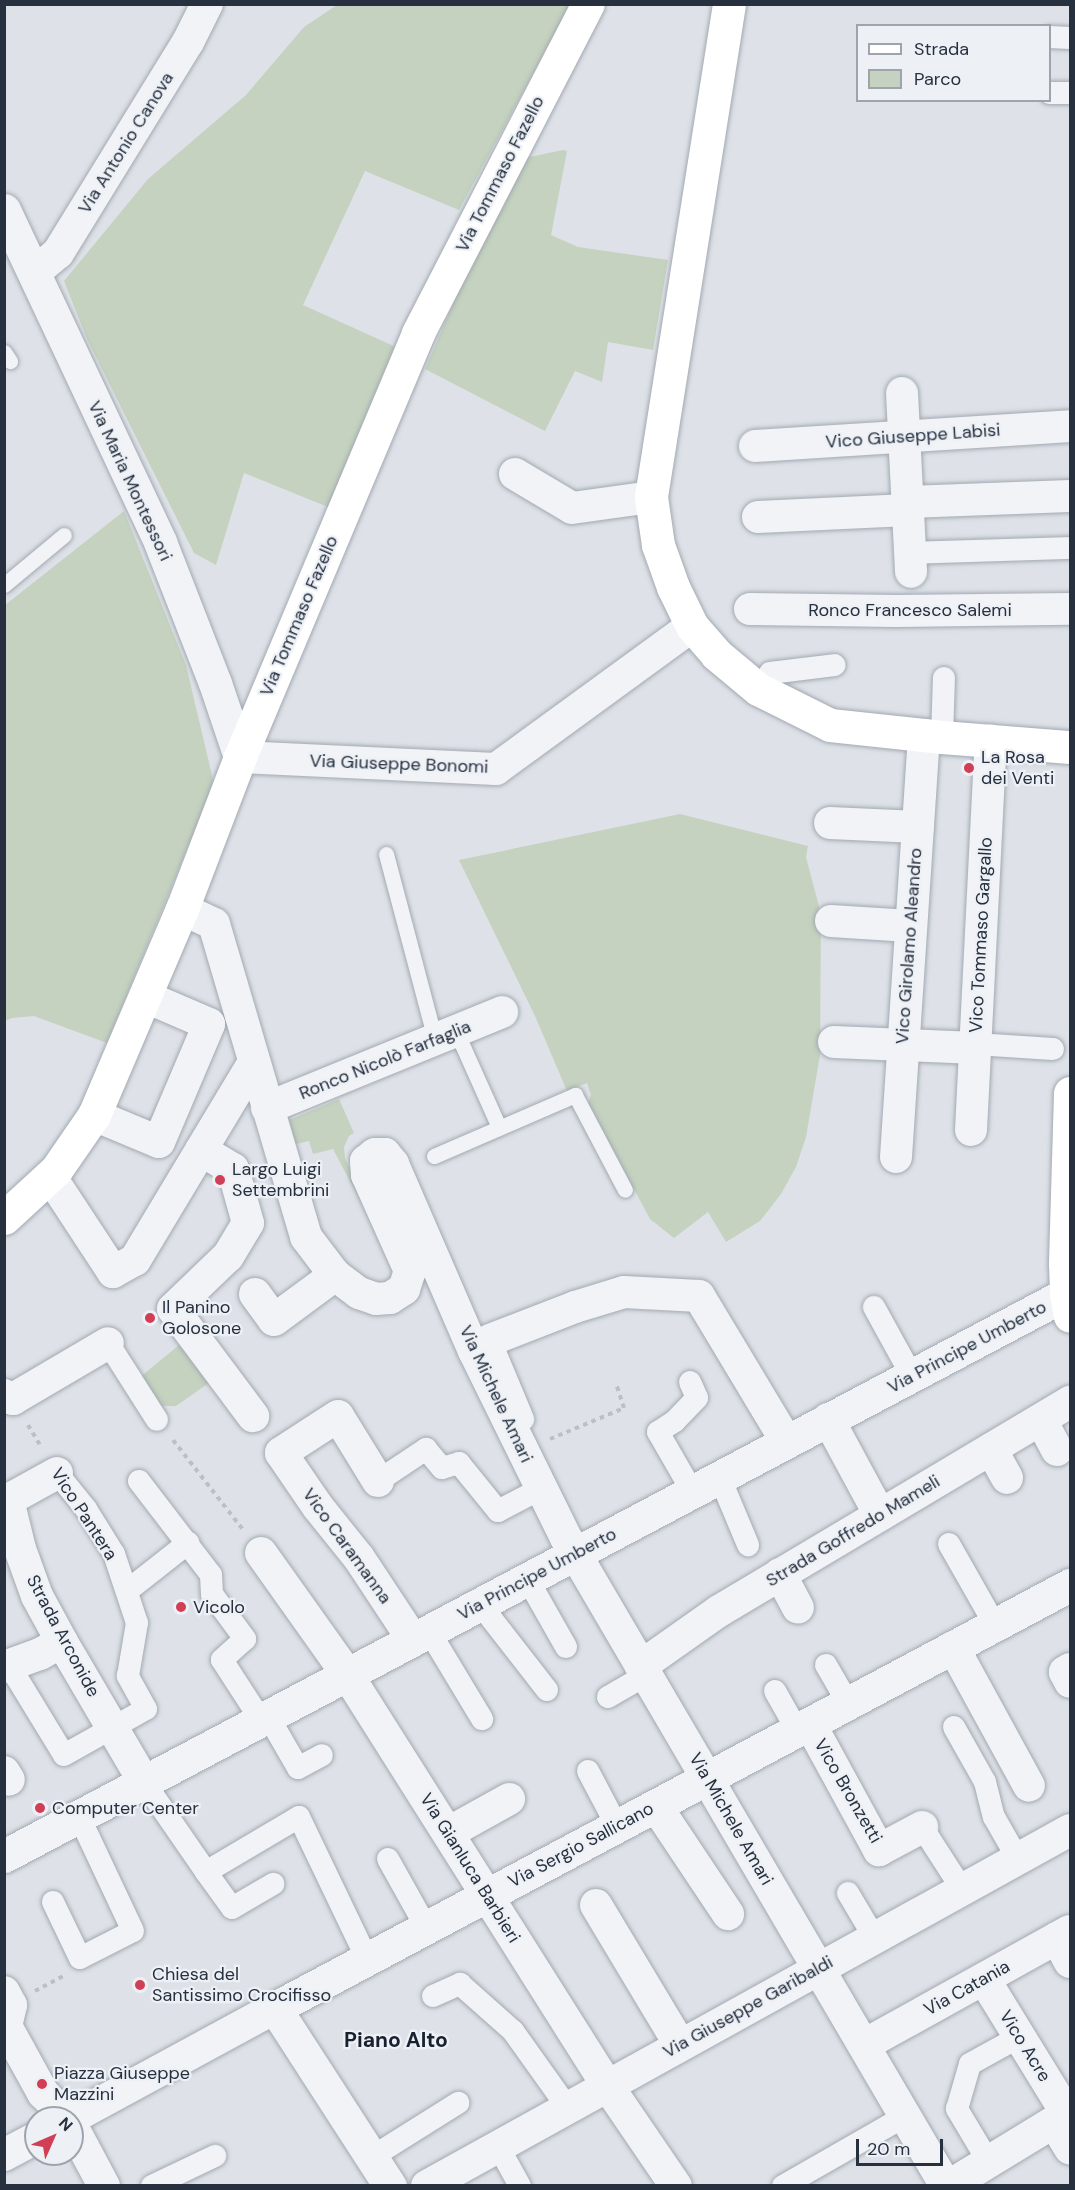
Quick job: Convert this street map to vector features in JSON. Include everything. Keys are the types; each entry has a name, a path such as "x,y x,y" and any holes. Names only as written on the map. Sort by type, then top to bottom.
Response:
{"main road":[{"name":"Via Tommaso Fazello","path":"4,1218 50,1176 94,1115 146,997 240,757 418,333 588,4"},
{"path":"729,4 651,497 658,545 673,587 692,626 716,654 759,689 830,725 1071,747"},
{"path":"1069,1301 1067,1171 1071,1093"}],"street":[{"name":"Via Antonio Canova","path":"34,273 58,253 188,42 207,4"},
{"path":"1051,37 1071,38"},
{"path":"1051,93 1071,93"},
{"name":"Via Maria Montessori","path":"4,210 160,542 215,683 240,757"},
{"path":"902,393 911,563 1071,548"},
{"name":"Vico Giuseppe Labisi","path":"755,446 1071,426"},
{"path":"514,474 572,508 651,497"},
{"path":"758,517 1071,496"},
{"name":"Ronco Francesco Salemi","path":"750,609 896,611 1071,609"},
{"name":"Via Giuseppe Bonomi","path":"240,757 496,769 692,626"},
{"path":"770,673 835,665"},
{"path":"933,736 944,678"},
{"name":"Vico Girolamo Aleandro","path":"896,1157 918,827 933,736"},
{"name":"Vico Tommaso Gargallo","path":"971,1130 991,741"},
{"path":"830,823 918,827"},
{"name":"Via Michele Amari","path":"182,909 214,924 303,1229 320,1258 335,1275 359,1293 376,1299 390,1298 404,1289 409,1280 410,1271 367,1174 366,1161 375,1154 385,1154 393,1164 474,1350 540,1489 575,1554 948,2186"},
{"path":"831,921 910,926"},
{"path":"94,1115 159,1142 209,1024 146,997"},
{"name":"Ronco Nicolò Farfaglia","path":"267,1108 502,1012"},
{"path":"834,1042 1053,1049"},
{"path":"50,1176 113,1272 135,1260 254,1062"},
{"path":"201,1150 233,1169 248,1223 228,1256 173,1310 253,1416"},
{"path":"255,1294 274,1320 335,1275"},
{"path":"522,1451 525,1424 490,1340 575,1307 624,1292 699,1296 786,1442"},
{"name":"Via Principe Umberto","path":"4,1856 828,1419 1069,1301"},
{"path":"874,1307 912,1376"},
{"path":"9,1397 108,1343 157,1420"},
{"path":"690,1382 697,1398 675,1421 658,1432 706,1485 748,1545"},
{"name":"Strada Goffredo Mameli","path":"644,1670 719,1611 1071,1402"},
{"name":"Vico Caramanna","path":"378,1481 338,1416 281,1453 318,1507 421,1635"},
{"path":"828,1419 880,1515"},
{"path":"1041,1420 1057,1450"},
{"path":"378,1481 426,1449 442,1467 459,1463 498,1511 540,1489"},
{"path":"991,1449 1007,1478"},
{"name":"Strada Arconide","path":"57,1473 8,1500 12,1551 144,1782"},
{"name":"Vico Pantera","path":"57,1473 86,1509 114,1554 138,1630 128,1676 146,1709 112,1726"},
{"path":"139,1481 211,1575 212,1594 245,1639 222,1660 298,1768 322,1755"},
{"path":"127,1591 188,1543"},
{"path":"949,1544 995,1625"},
{"name":"Via Gianluca Barbieri","path":"261,1553 347,1674 607,2085 676,2186"},
{"path":"780,1574 798,1608"},
{"path":"528,1580 566,1647"},
{"name":"Via Sergio Sallicano","path":"84,2116 275,2008 1071,1585"},
{"path":"480,1604 547,1690"},
{"path":"421,1635 482,1719"},
{"path":"62,1642 40,1654 7,1666 64,1755 112,1726"},
{"path":"953,1647 1029,1786"},
{"path":"826,1665 849,1703"},
{"path":"1071,1669 1065,1672 1071,1682"},
{"path":"608,1697 644,1670"},
{"path":"775,1691 803,1727"},
{"name":"Vico Bronzetti","path":"803,1727 879,1850 922,1827 962,1889"},
{"path":"954,1727 985,1782 994,1817 1018,1859"},
{"path":"588,1771 618,1826"},
{"path":"144,1782 232,1908 273,1884"},
{"path":"448,1833 509,1799"},
{"path":"656,1806 728,1914"},
{"path":"54,1902 80,1958 133,1931 80,1816"},
{"path":"206,1872 299,1817 367,1959"},
{"name":"Via Giuseppe Garibaldi","path":"427,2186 1071,1830"},
{"path":"388,1859 426,1927"},
{"path":"848,1893 874,1937"},
{"path":"596,1905 680,2045"},
{"name":"Via Catania","path":"864,2045 984,1978 1066,1944"},
{"name":"Vico Acre","path":"984,1978 1064,2116 1071,2149"},
{"path":"433,1996 460,1984 513,2031 568,2108"},
{"path":"275,2008 390,2186"},
{"path":"7,2011 43,2093 58,2106"},
{"path":"988,2161 957,2109 970,2064 1019,2037"},
{"path":"372,2157 458,2103"},
{"path":"783,2186 905,2116"},
{"path":"948,2186 1064,2116"},
{"path":"84,2140 104,2186"},
{"path":"4,2155 24,2144"},
{"path":"498,2146 520,2186"},
{"path":"152,2186 215,2156"}],"lane":[{"path":"4,585 64,535"},
{"path":"386,854 446,1035 499,1127"},
{"path":"434,1156 575,1095 625,1190"}],"path":[{"path":"522,1451 624,1408 618,1386"},
{"name":"Vico Pantera","path":"9,1397 57,1473"},
{"path":"157,1420 261,1553"},
{"path":"7,2011 79,1968 80,1958"}],"green space":[{"path":"337,5 570,5 459,210 365,171 303,305 398,348 328,507 244,473 216,565 194,553 87,339 64,281 148,179 246,95 304,27"},
{"path":"567,151 551,235 578,247 668,260 653,350 608,342 602,382 575,371 545,431 425,369 485,229 520,159"},
{"path":"124,511 186,665 214,784 107,1043 34,1016 5,1021 5,605"},
{"path":"680,814 808,846 806,857 821,914 820,1055 806,1137 796,1167 781,1194 760,1221 726,1242 708,1212 674,1238 650,1219 588,1103 591,1095 587,1083 567,1091 535,1016 459,860"},
{"path":"339,1099 354,1133 349,1136 344,1147 345,1158 362,1198 360,1200 333,1149 313,1154 309,1141 296,1144 292,1141 287,1121"},
{"path":"184,1341 213,1380 176,1406 159,1406 140,1377"}],"place":[{"name":"La Rosa dei Venti","path":"969,768"},
{"name":"Largo Luigi Settembrini","path":"220,1180"},
{"name":"Il Panino Golosone","path":"150,1318"},
{"name":"Vicolo","path":"181,1607"},
{"name":"Computer Center","path":"40,1808"},
{"name":"Chiesa del Santissimo Crocifisso","path":"140,1985"},
{"name":"Piazza Giuseppe Mazzini","path":"42,2084"}],"district":[{"name":"Piano Alto","path":"396,2040"}]}
